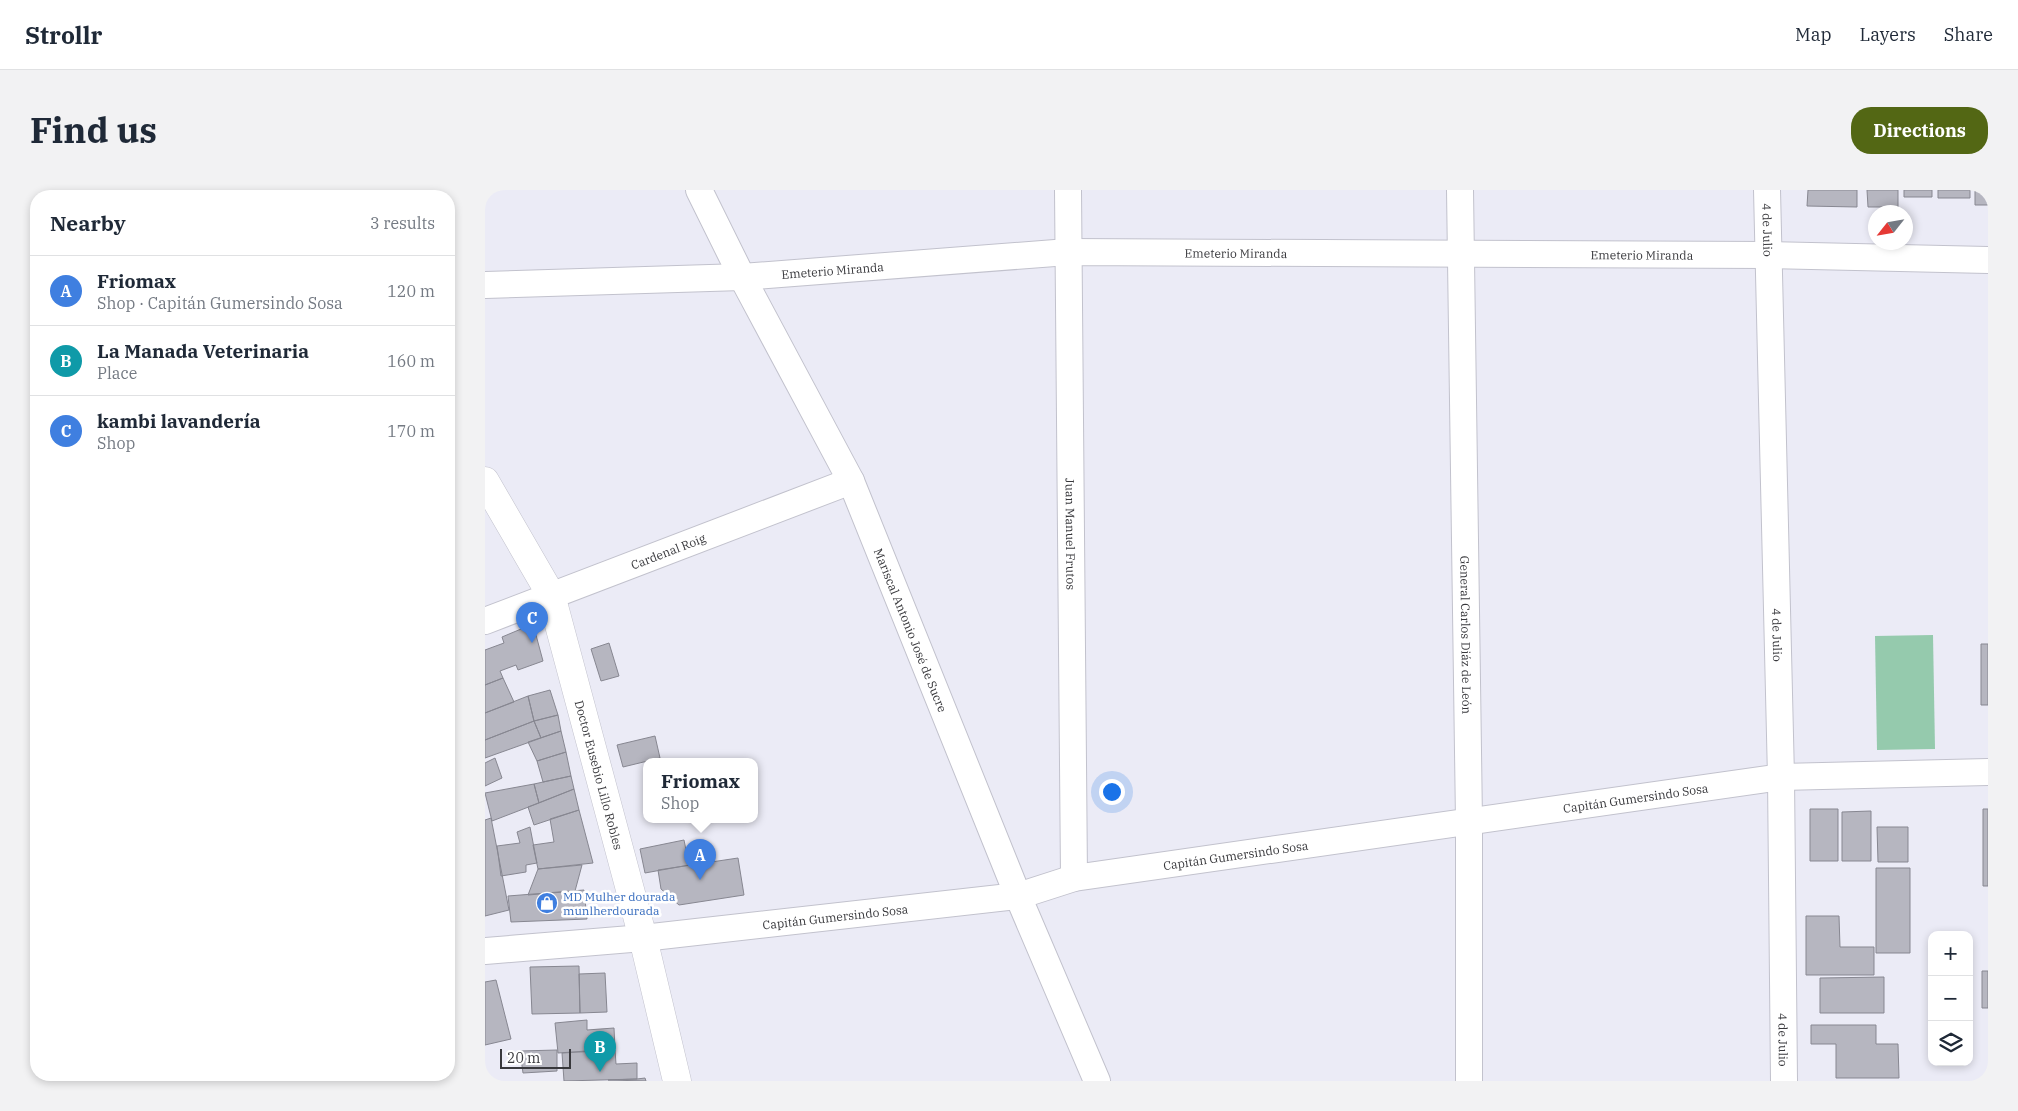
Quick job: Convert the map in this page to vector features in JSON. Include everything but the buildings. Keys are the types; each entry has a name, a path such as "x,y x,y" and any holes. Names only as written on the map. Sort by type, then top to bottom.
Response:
{"main road":[{"name":"Doctor Eusebio Lillo Robles","path":"485,481 551,595 643,938 677,1081"}],"street":[{"name":"Mariscal Antonio José de Sucre","path":"699,190 742,277 851,481 1018,896 1097,1081"},
{"name":"Juan Manuel Frutos","path":"1068,190 1074,878"},
{"name":"General Carlos Diáz de León","path":"1460,190 1469,821 1469,1081"},
{"name":"4 de Julio","path":"1767,190 1767,255 1781,777 1784,1081"},
{"name":"Emeterio Miranda","path":"485,285 742,277 1068,252 1767,255 1988,260"},
{"name":"Cardenal Roig","path":"485,621 851,481"},
{"name":"Capitán Gumersindo Sosa","path":"485,951 643,938 1018,896 1074,878 1781,777 1988,772"}],"green space":[{"path":"1933,635 1935,749 1877,750 1875,636"}],"place":[{"name":"kambi lavandería","path":"532,643"},
{"name":"Friomax","path":"700,880"},
{"name":"MD Mulher dourada munlherdourada","path":"547,903"},
{"name":"La Manada Veterinaria","path":"600,1072"}]}
